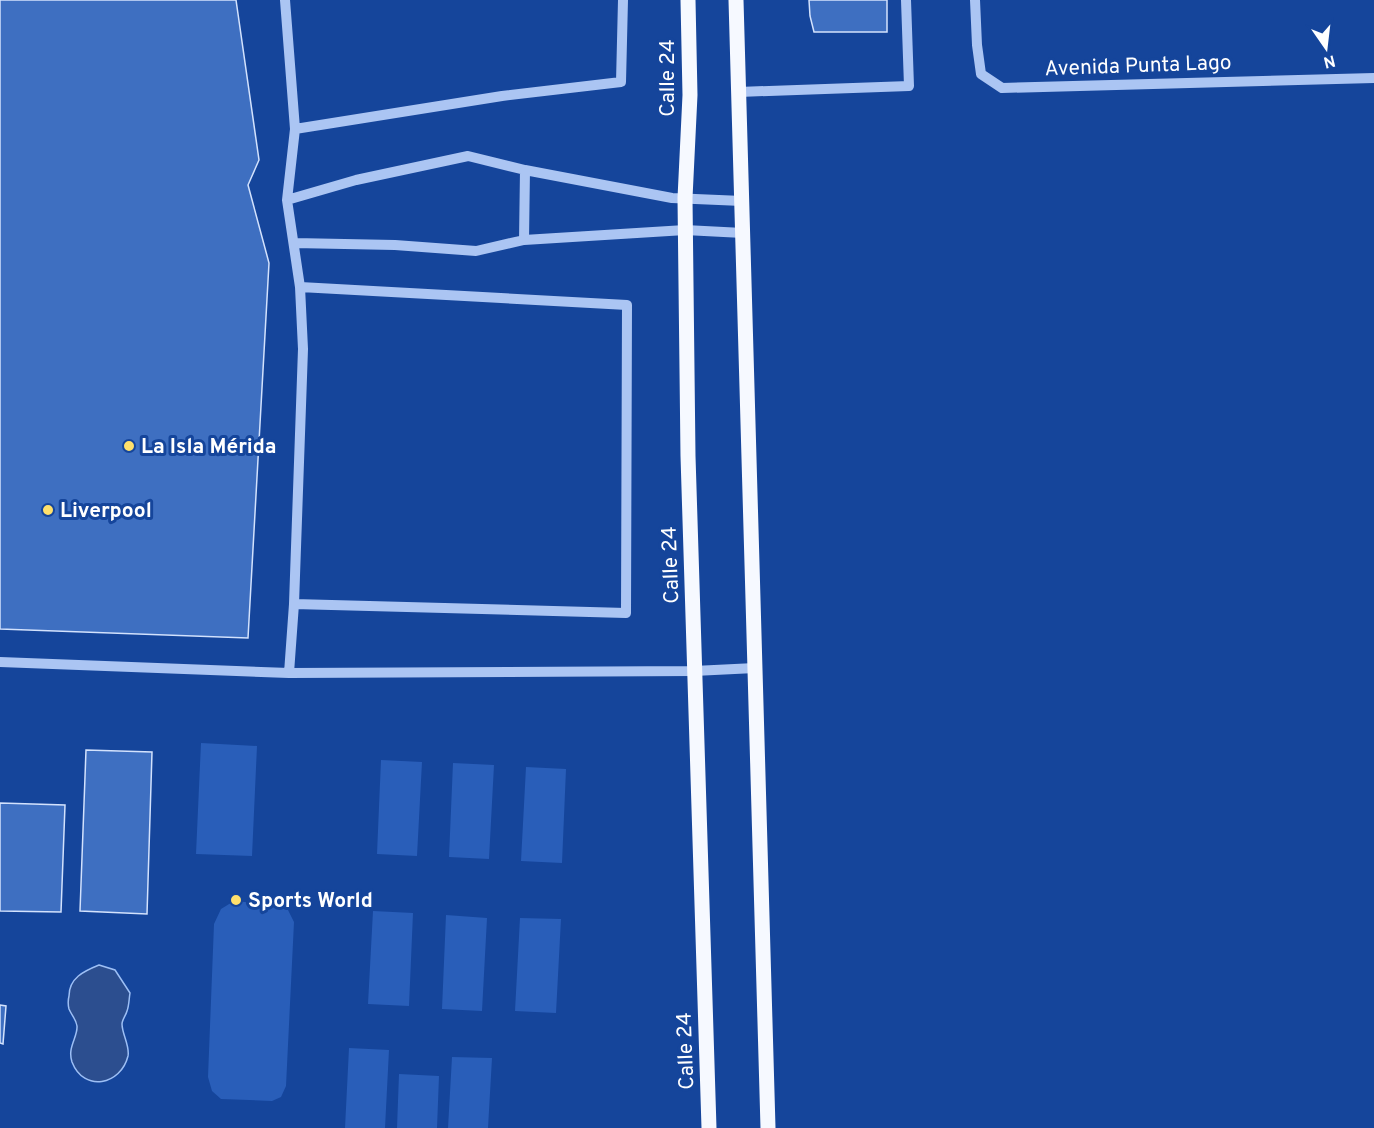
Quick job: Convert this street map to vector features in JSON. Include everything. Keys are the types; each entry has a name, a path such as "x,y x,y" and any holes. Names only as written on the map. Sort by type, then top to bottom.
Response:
{"main road":[{"name":"Calle 24","path":"688,0 690,95 685,198 688,456 709,1128"},
{"path":"736,0 768,1128"}],"street":[{"path":"285,0 295,129 287,200 300,288 303,349 294,604 289,673"},
{"path":"295,129 501,96 621,82 623,0"},
{"path":"739,92 909,86 906,0"},
{"name":"Avenida Punta Lago","path":"975,0 981,74 1002,88 1374,78"},
{"path":"287,200 356,180 468,156 525,170 672,198 742,201"},
{"path":"524,240 525,170"},
{"path":"294,243 395,244 476,251 524,240 685,230 743,233"},
{"path":"294,604 626,613 627,305 300,288"},
{"path":"0,662 289,673 694,671 755,668"}],"shaded area":[{"path":"201,743 257,746 252,856 196,854"},
{"path":"381,760 422,762 417,856 377,854"},
{"path":"453,763 494,765 489,859 449,857"},
{"path":"526,767 566,769 562,863 521,861"},
{"path":"234,901 280,905 288,910 294,922 286,1086 281,1097 272,1101 221,1099 212,1091 208,1077 214,924 221,909"},
{"path":"373,911 413,913 409,1006 368,1004"},
{"path":"446,915 487,918 482,1011 442,1009"},
{"path":"520,918 561,919 556,1013 515,1011"},
{"path":"99,965 115,970 130,993 128,1009 122,1024 128,1056 118,1074 102,1082 85,1078 72,1062 71,1052 77,1026 68,1002 75,980"},
{"path":"349,1048 389,1050 385,1128 345,1128"},
{"path":"452,1057 492,1058 488,1128 448,1128"},
{"path":"399,1074 439,1076 437,1128 397,1128"}],"building":[{"name":"La Isla Mérida","path":"0,0 236,0 259,160 248,185 269,263 248,638 0,629"},
{"path":"809,0 887,0 887,32 814,32"},
{"path":"86,750 152,752 147,914 80,911"},
{"path":"0,803 65,805 61,912 0,911"},
{"path":"0,1005 6,1006 3,1044 0,1043"}],"place":[{"name":"La Isla Mérida","path":"129,446"},
{"name":"Liverpool","path":"48,510"},
{"name":"Sports World","path":"236,900"}]}
